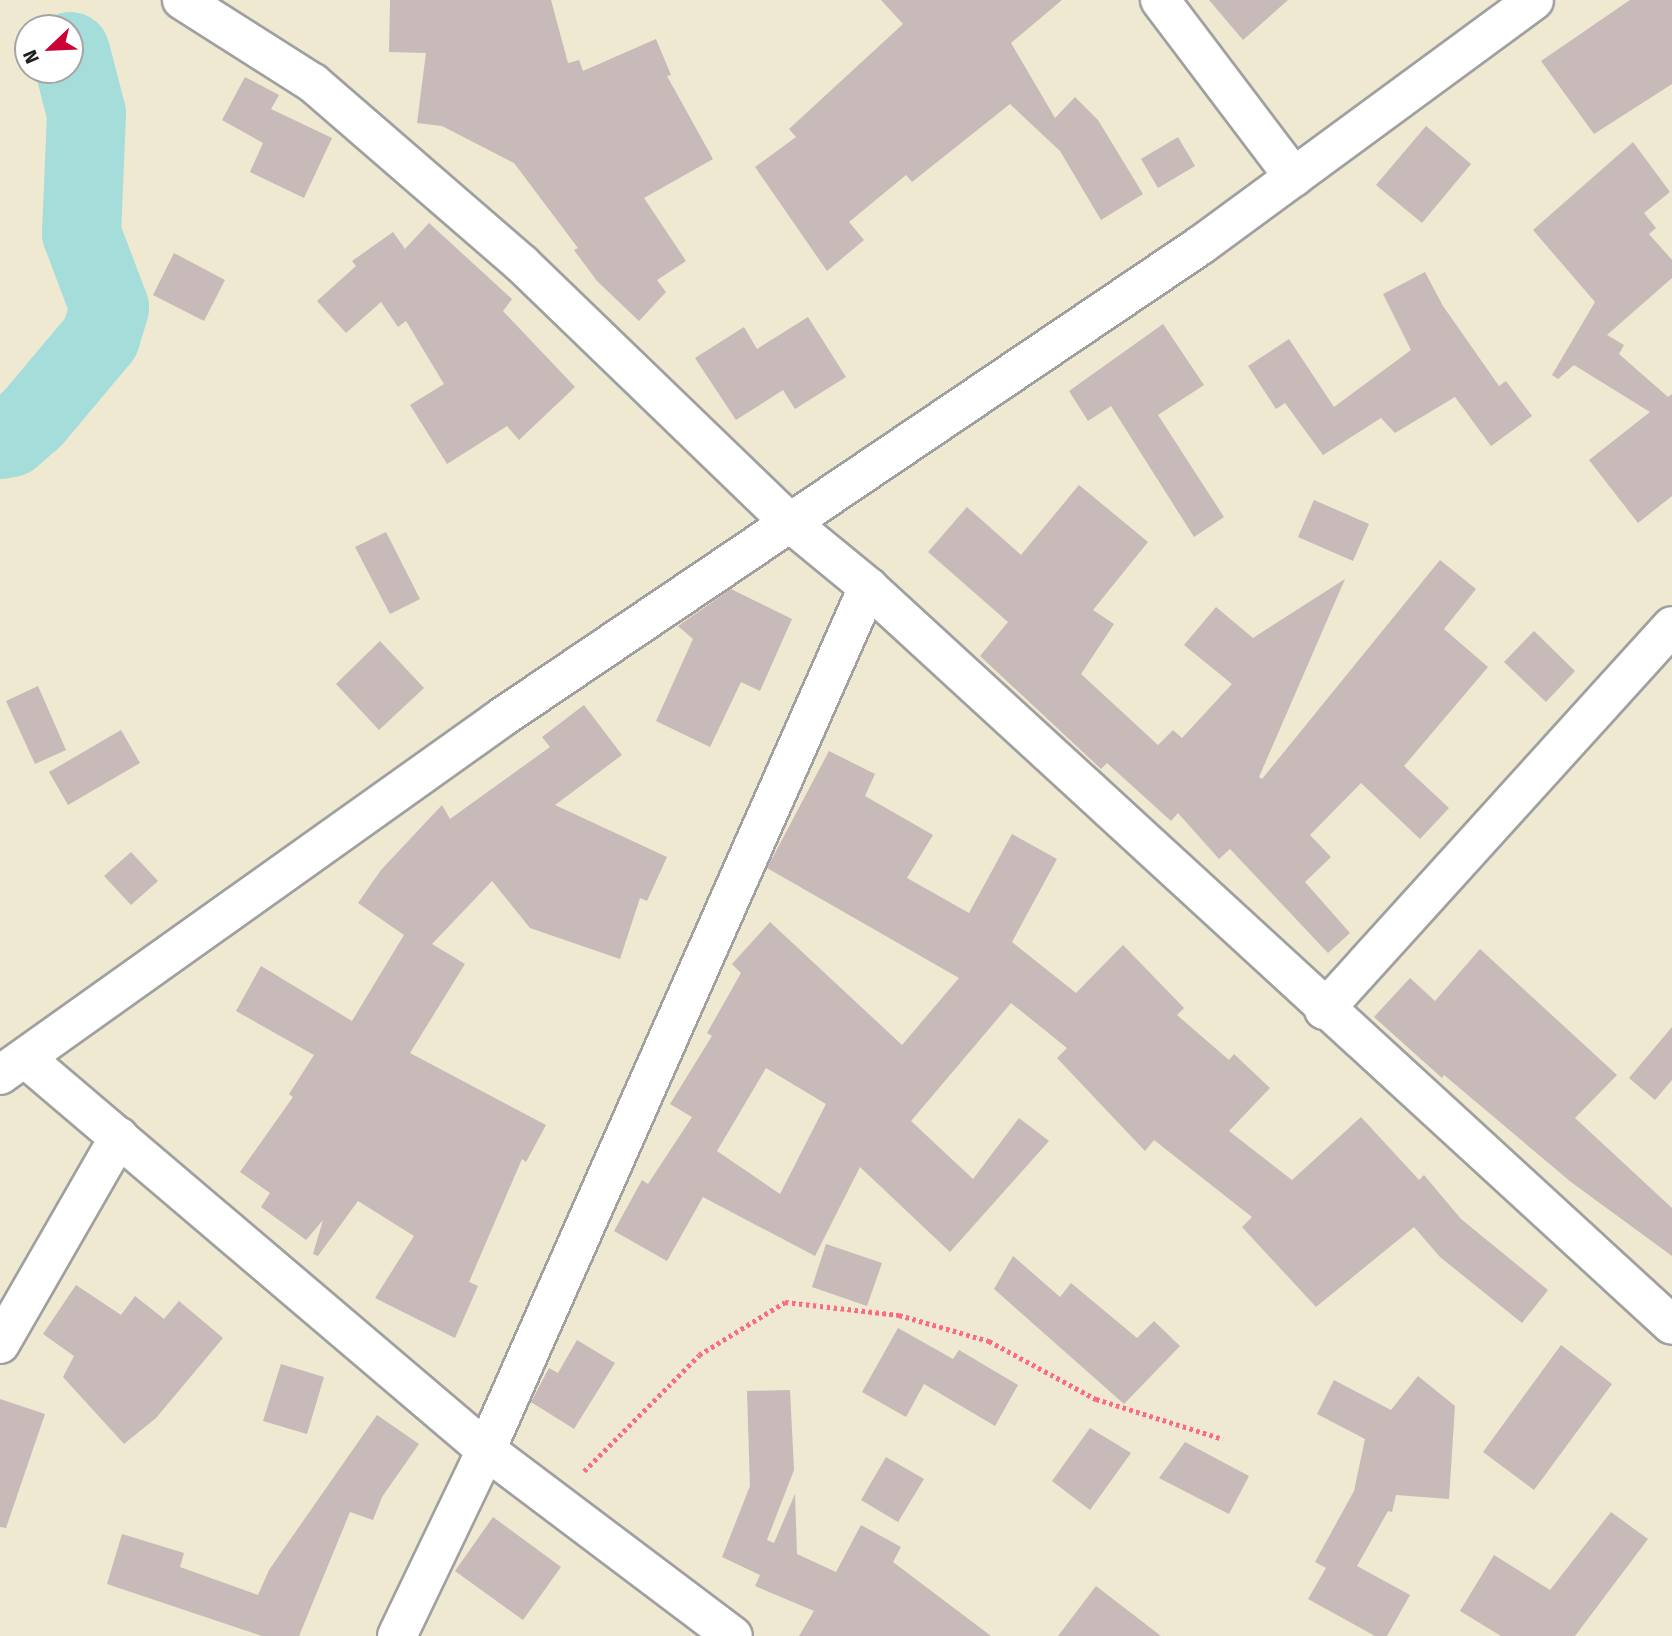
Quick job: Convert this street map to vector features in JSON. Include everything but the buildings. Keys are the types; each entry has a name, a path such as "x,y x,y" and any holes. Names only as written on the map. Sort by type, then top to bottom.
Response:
{"street":[{"path":"182,0 313,83 522,264 789,522 869,587 1324,1010 1672,1325"},
{"path":"1160,0 1294,177"},
{"path":"733,1636 486,1450 119,1138 12,1067 504,716 1294,177 1534,0"},
{"path":"397,1636 486,1450 869,587"},
{"path":"1324,1010 1672,626"},
{"path":"0,1343 119,1138"}],"path":[{"path":"554,1501 699,1355 785,1302 899,1315 989,1342 1096,1399 1223,1438"}],"shaded area":[{"path":"0,0 1672,0 1672,1636 0,1636"}],"waterway":[{"path":"0,439 10,437 32,418 100,337 109,307 81,233 86,113 79,84"}]}
